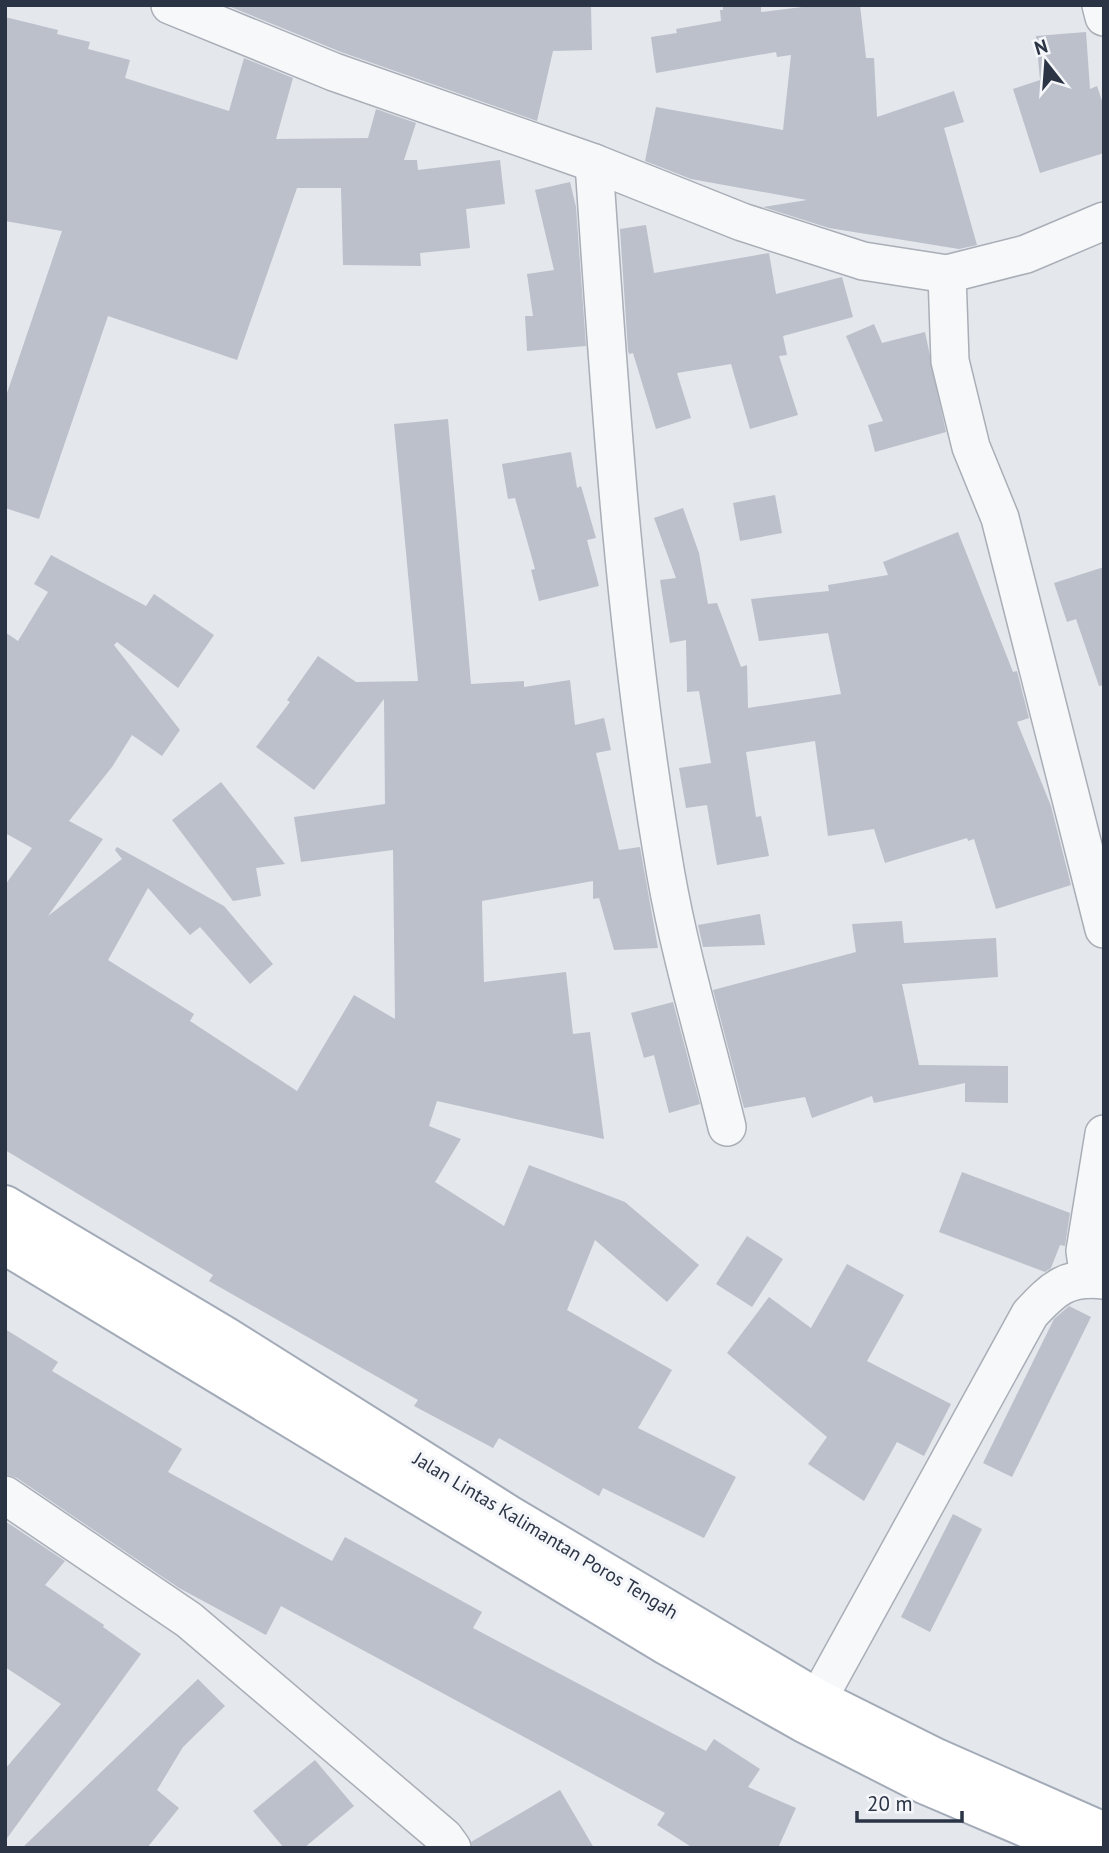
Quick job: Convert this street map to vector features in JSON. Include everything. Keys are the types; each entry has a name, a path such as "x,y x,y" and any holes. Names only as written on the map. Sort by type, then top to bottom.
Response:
{"main road":[{"name":"Jalan Lintas Kalimantan Poros Tengah","path":"5,1205 225,1336 509,1515 818,1699 936,1758 1104,1832"},
{"name":"Jalan Lintas Kalimantan Poros Tengah","path":"5,1245 666,1645 770,1704 926,1785 1074,1848"}],"street":[{"path":"170,5 334,72 594,163 742,222 863,261 947,274 1026,254 1104,221"},
{"path":"1101,5 1104,17"},
{"path":"594,163 612,446 647,752 666,877 727,1127"},
{"path":"947,274 950,361 971,447 1000,518 1104,929"},
{"path":"818,1699 1030,1314 1053,1289 1077,1278 1096,1280 1085,1251 1104,1134"},
{"path":"5,1495 189,1620 444,1837 452,1848"}],"building":[{"path":"226,5 591,6 592,50 553,51 537,121 341,52"},
{"path":"723,5 761,5 761,12 818,5 860,5 866,58 874,58 877,117 954,91 964,122 944,128 977,245 959,249 829,228 763,207 807,200 691,179 645,161 656,107 783,130 791,55 777,57 776,52 656,73 651,37 677,33 676,29 721,21 720,10 723,10"},
{"path":"5,17 58,30 57,34 90,42 88,49 130,60 125,78 229,111 244,58 293,78 276,139 368,138 376,109 416,123 404,160 417,160 418,170 500,160 505,204 466,209 470,248 420,253 421,266 343,265 341,188 297,188 237,360 108,316 39,519 5,508 5,399 62,231 5,221"},
{"path":"1086,32 1090,89 1097,86 1104,107 1104,153 1040,173 1013,89 1040,80 1036,36"},
{"path":"570,182 576,207 586,346 527,351 525,316 533,316 527,274 554,270 535,190"},
{"path":"646,225 654,273 769,253 776,294 842,277 853,317 783,336 787,355 779,356 798,415 750,429 731,364 677,373 691,418 656,429 633,353 629,354 628,351 620,229"},
{"path":"874,324 882,343 925,332 946,432 875,452 868,425 883,421 846,336"},
{"path":"448,419 471,684 524,681 524,687 570,680 575,725 604,718 611,750 596,753 619,850 640,847 658,948 614,950 599,898 593,899 593,881 482,901 484,982 566,972 573,1034 590,1032 604,1139 437,1101 429,1126 461,1139 435,1182 504,1226 529,1165 625,1202 699,1265 667,1302 595,1240 567,1310 672,1370 638,1428 736,1477 704,1538 603,1488 599,1496 499,1438 493,1448 414,1406 418,1400 209,1281 213,1275 5,1150 5,885 32,848 5,833 5,632 18,641 48,592 34,584 51,555 146,606 154,594 214,635 178,688 117,642 114,645 180,730 162,756 132,735 112,767 69,821 103,839 48,916 122,859 115,850 117,847 224,906 273,964 250,984 200,927 190,935 148,888 108,960 194,1014 190,1021 297,1091 354,995 395,1019 393,850 301,862 294,817 385,804 384,699 314,790 256,747 290,702 287,700 318,656 356,682 418,681 394,424"},
{"path":"571,452 577,488 581,486 596,538 587,540 599,586 539,601 531,570 535,569 515,498 508,499 502,464"},
{"path":"775,495 782,533 740,541 733,503"},
{"path":"683,508 699,553 708,604 717,603 741,667 747,665 748,708 841,694 828,633 759,641 751,599 829,591 828,585 888,575 883,562 958,532 1013,672 1017,671 1029,718 1017,722 1051,806 1071,885 996,909 974,839 968,841 967,838 885,863 874,829 828,836 815,741 746,752 756,817 761,816 769,856 717,865 707,805 686,808 679,768 711,763 699,691 687,692 686,640 670,643 660,580 676,578 654,518"},
{"path":"1104,567 1104,685 1099,686 1076,619 1067,622 1054,583"},
{"path":"221,782 285,864 256,868 261,896 233,901 172,820"},
{"path":"760,914 765,945 703,947 698,925"},
{"path":"902,921 904,943 996,938 998,977 902,984 919,1065 1008,1066 1008,1103 965,1102 965,1083 874,1103 872,1096 812,1118 805,1097 744,1108 713,990 856,952 852,924"},
{"path":"673,1002 700,1104 669,1113 654,1055 644,1058 631,1013"},
{"path":"962,1172 1070,1213 1065,1246 1060,1245 1051,1268 1045,1272 939,1232"},
{"path":"747,1236 783,1259 752,1307 716,1284"},
{"path":"847,1264 904,1295 867,1361 951,1404 924,1456 897,1442 864,1501 808,1464 827,1437 727,1353 769,1297 811,1328"},
{"path":"1069,1306 1091,1317 1012,1477 983,1463 1054,1319"},
{"path":"5,1329 58,1362 52,1371 182,1449 168,1472 332,1561 345,1537 482,1612 473,1628 706,1751 714,1739 760,1769 748,1787 796,1808 778,1848 693,1848 657,1825 665,1813 281,1606 266,1635 179,1588 17,1478 5,1474"},
{"path":"953,1514 982,1529 930,1632 901,1617"},
{"path":"5,1521 65,1561 45,1585 141,1654 5,1841 5,1769 61,1704 5,1667"},
{"path":"198,1679 225,1706 183,1747 157,1790 179,1808 147,1848 22,1848"},
{"path":"315,1760 354,1806 304,1848 284,1848 253,1811"},
{"path":"560,1790 594,1848 473,1848 471,1842"}]}
